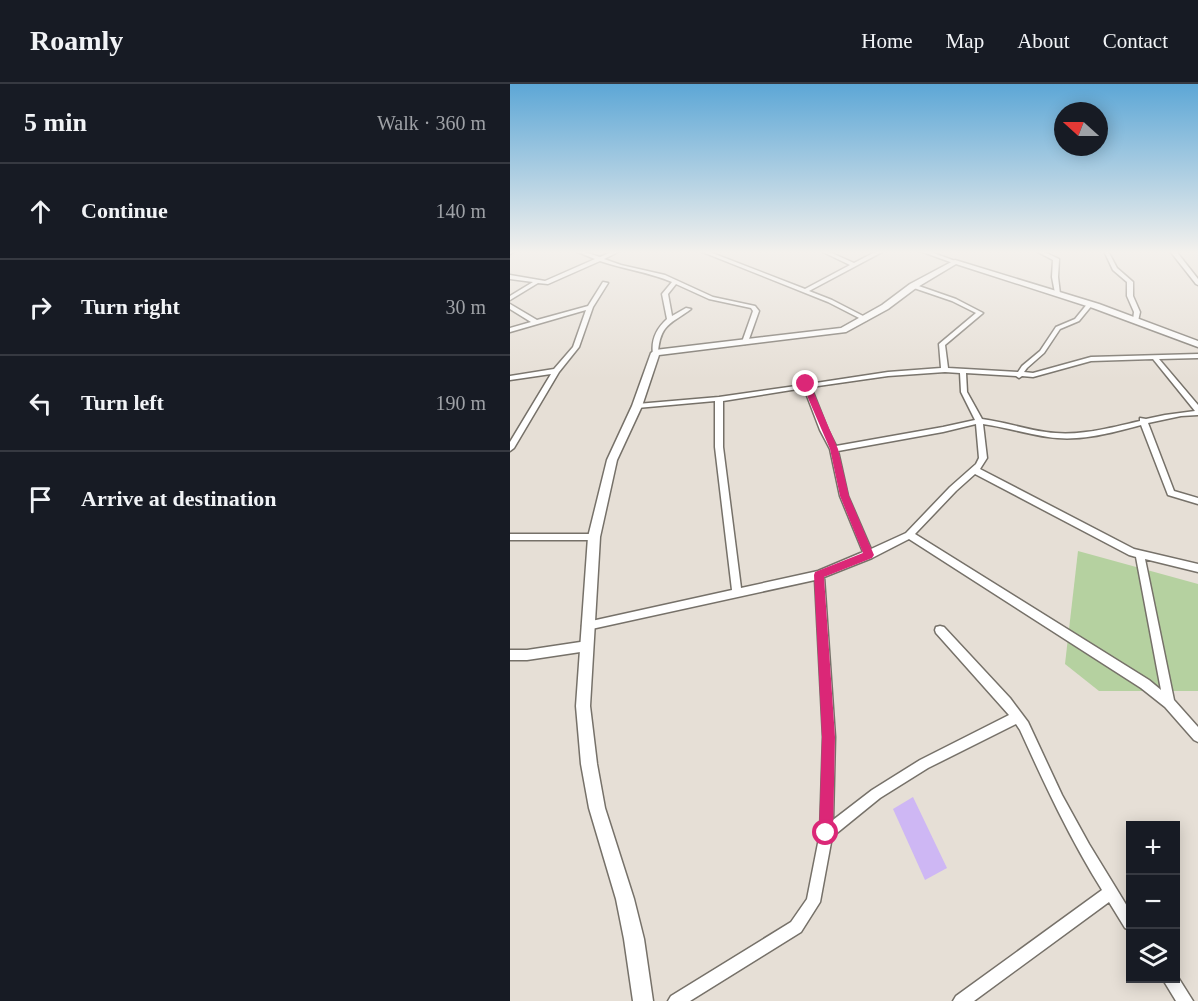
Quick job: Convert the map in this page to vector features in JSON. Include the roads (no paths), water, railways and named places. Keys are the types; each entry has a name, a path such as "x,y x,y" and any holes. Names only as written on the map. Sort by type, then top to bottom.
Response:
{"street":[{"path":"510,448 556,371 576,346 590,307 598,294"},
{"path":"665,294 669,318"},
{"path":"702,294 753,307 756,311 745,342"},
{"path":"812,294 844,307 865,319"},
{"path":"655,353 843,330 865,319 902,294"},
{"path":"936,294 980,313 942,344 945,370"},
{"path":"1060,294 1198,344"},
{"path":"1130,294 1137,312 1136,320"},
{"path":"1019,376 1024,367 1042,352 1058,328 1077,320 1090,304"},
{"path":"510,306 534,321"},
{"path":"510,330 534,321 590,307"},
{"path":"643,1001 630,919 597,808 589,764 583,706 587,626 594,537 612,460 637,406 655,353 657,333 661,325 669,318 688,309"},
{"path":"637,406 719,399 806,384 888,374 945,370 1019,376 1044,374 1091,359 1198,356"},
{"path":"1155,358 1198,412"},
{"path":"510,378 556,371"},
{"path":"587,626 819,575 869,555 909,535 975,470 983,458 979,422 964,392 963,371"},
{"path":"806,384 834,449 844,496 869,555"},
{"path":"719,399 718,447 737,592"},
{"path":"834,449 889,438 944,431 979,422 1038,434 1070,436 1143,420 1198,412"},
{"path":"1143,420 1171,492 1198,501"},
{"path":"975,470 1118,546 1140,555 1198,568"},
{"path":"909,535 1145,684 1168,703 1198,736"},
{"path":"510,537 594,537"},
{"path":"1140,555 1168,703"},
{"path":"676,1001 796,927 813,902 826,833 829,737 819,575"},
{"path":"940,630 1018,717 1063,809 1110,893 1126,916"},
{"path":"510,655 527,655 586,646"},
{"path":"826,833 876,794 924,764 1018,717"},
{"path":"961,1001 1110,893"},
{"path":"1172,983 1185,1001"}]}
